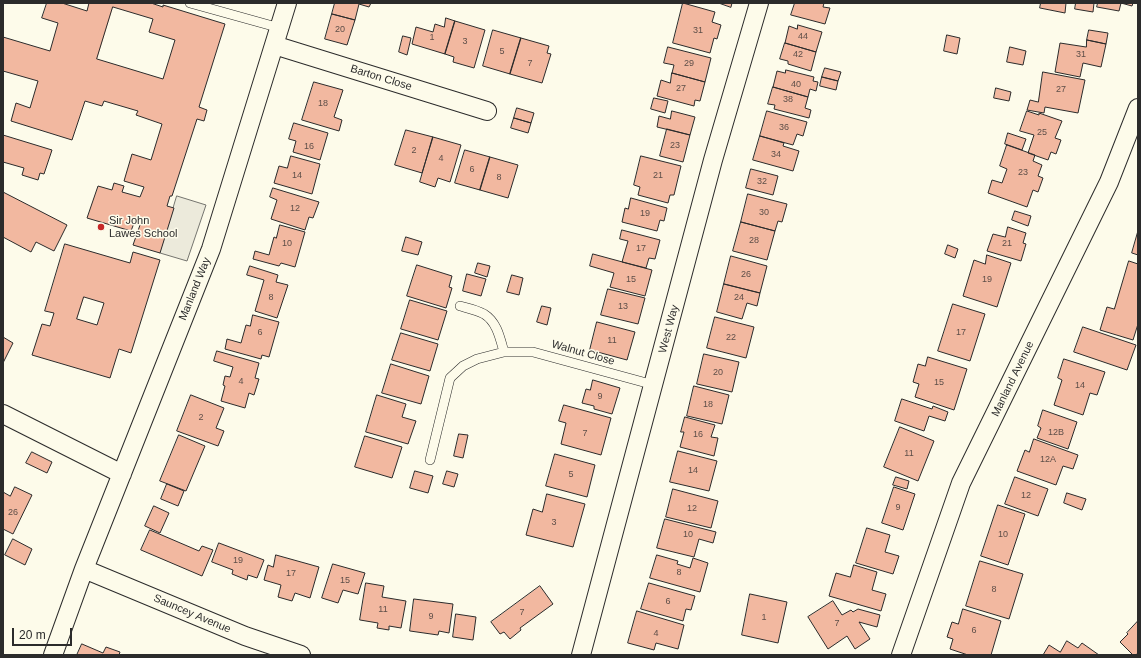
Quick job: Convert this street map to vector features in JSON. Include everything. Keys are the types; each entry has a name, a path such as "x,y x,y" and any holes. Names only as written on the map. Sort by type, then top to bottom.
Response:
{"street":[{"name":"Manland Way","path":"54,655 84,569 211,249 287,3"},
{"name":"West Way","path":"581,655 713,160 759,3"},
{"name":"Barton Close","path":"274,45 487,111"},
{"name":"Manland Avenue","path":"901,655 961,484 1109,182 1138,108"},
{"path":"3,414 122,474"},
{"name":"Sauncey Avenue","path":"84,569 245,636 300,655"}],"lane":[{"path":"190,3 280,28"},
{"path":"460,306 484,314 492,322 498,331 504,352"},
{"name":"Walnut Close","path":"430,460 450,378 463,366 477,359 504,352 533,352 654,385"}],"shaded area":[{"path":"177,196 206,205 187,261 160,253"}],"building":[{"path":"47,3 62,3 87,11 89,3 151,3 163,7 163,5 225,24 199,107 207,110 204,121 197,119 172,196 170,196 167,206 174,208 160,253 133,245 140,225 134,223 131,231 87,218 98,186 112,190 114,183 124,186 122,192 140,197 144,187 124,181 132,154 151,160 162,124 136,115 138,111 104,101 102,106 85,101 72,140 11,121 16,103 30,108 38,81 3,71 3,37 50,51 58,23 42,18","holes":["113,7 153,19 149,32 175,40 163,79 97,59"]},
{"path":"335,3 371,3 369,7 359,4 355,20 332,14"},
{"path":"683,3 715,12 712,22 721,25 717,39 714,38 710,53 673,43"},
{"path":"719,3 732,3 731,7"},
{"path":"795,3 824,3 823,7 830,8 825,24 791,15"},
{"path":"1041,3 1066,3 1065,13 1040,8"},
{"path":"1076,3 1094,3 1093,12 1075,9"},
{"path":"1098,3 1121,3 1119,11 1097,7"},
{"path":"1121,3 1133,3 1132,6"},
{"path":"332,14 355,20 347,45 325,39"},
{"path":"446,18 455,21 445,54 412,44 416,27 433,32 435,24 444,27"},
{"path":"455,21 485,30 474,68 453,62 454,57 445,54"},
{"path":"798,25 822,32 816,52 785,43 789,26 797,29"},
{"path":"493,30 521,38 510,74 483,66"},
{"path":"1089,30 1108,33 1106,44 1087,40"},
{"path":"947,35 960,38 957,54 944,51"},
{"path":"403,36 411,38 407,55 399,52"},
{"path":"521,38 549,46 547,53 551,54 542,83 510,74"},
{"path":"1087,40 1106,44 1101,67 1083,63 1080,77 1055,72 1060,43 1086,47"},
{"path":"785,43 816,52 811,71 788,64 788,61 780,59"},
{"path":"668,47 711,58 705,82 672,73 674,65 664,63"},
{"path":"1010,47 1026,51 1023,65 1007,62"},
{"path":"825,68 841,72 838,81 822,77"},
{"path":"786,70 814,77 813,81 818,82 816,91 810,89 808,97 773,87 777,71 785,73"},
{"path":"1043,72 1085,80 1078,113 1045,107 1044,113 1027,110 1030,100 1038,102"},
{"path":"672,73 705,82 700,101 695,100 694,106 657,96 661,80 670,83"},
{"path":"822,77 838,81 836,90 820,86"},
{"path":"314,82 343,90 334,117 342,120 339,131 302,120"},
{"path":"773,87 808,97 805,108 811,110 809,118 774,109 775,105 768,104"},
{"path":"996,88 1011,92 1009,101 994,98"},
{"path":"654,98 668,101 665,113 651,109"},
{"path":"517,108 534,113 531,123 514,118"},
{"path":"672,111 695,117 690,135 657,127 659,116 670,119"},
{"path":"767,111 807,122 803,136 797,134 793,145 760,136"},
{"path":"1027,111 1039,115 1039,113 1062,121 1055,138 1061,140 1056,154 1051,152 1048,160 1028,153 1034,135 1020,131"},
{"path":"514,118 531,123 528,133 511,128"},
{"path":"294,123 328,133 320,160 293,152 296,141 289,139"},
{"path":"667,129 690,135 683,162 660,156"},
{"path":"406,130 433,137 422,173 395,165"},
{"path":"1008,133 1026,139 1022,150 1005,144"},
{"path":"3,135 52,150 44,174 40,173 38,180 22,175 24,168 3,162"},
{"path":"760,136 784,143 783,146 799,151 793,171 753,160"},
{"path":"433,137 461,145 450,182 438,178 435,187 420,182"},
{"path":"1007,145 1035,155 1033,161 1042,165 1038,176 1043,178 1038,192 1033,190 1027,207 988,193 992,180 1002,183 1007,169 1000,166"},
{"path":"465,150 490,157 480,190 455,183"},
{"path":"291,156 320,164 312,194 274,183 279,166 287,168"},
{"path":"641,156 681,166 674,195 670,195 668,203 638,195 640,187 634,185"},
{"path":"490,157 518,165 508,198 480,190"},
{"path":"751,169 778,176 773,195 746,188"},
{"path":"273,188 319,202 313,218 309,217 305,230 271,219 277,200 270,197"},
{"path":"3,192 67,225 54,251 36,242 31,252 3,237"},
{"path":"748,194 787,204 782,222 778,221 775,231 741,222"},
{"path":"631,198 667,208 664,221 660,220 657,231 622,222 625,208 628,209"},
{"path":"1015,211 1031,216 1028,226 1012,220"},
{"path":"741,222 775,231 767,260 733,251"},
{"path":"280,225 305,232 295,267 281,263 279,266 253,259 255,251 269,255 274,237 276,238"},
{"path":"1008,227 1026,233 1023,243 1026,244 1021,261 987,251 993,234 1005,237"},
{"path":"622,230 660,240 655,259 649,258 646,268 622,262 628,241 620,239"},
{"path":"1138,231 1138,255 1132,253"},
{"path":"406,237 422,242 418,255 402,251"},
{"path":"65,244 130,263 133,252 160,260 131,353 119,349 110,378 32,355 42,324 50,326 54,313 45,311","holes":["84,297 104,303 97,325 77,319"]},
{"path":"948,245 958,249 955,258 945,254"},
{"path":"593,254 652,270 645,296 610,287 614,273 590,266"},
{"path":"987,255 1011,263 997,307 963,296 974,260 985,264"},
{"path":"731,256 767,266 760,293 724,284"},
{"path":"1129,261 1138,264 1138,324 1133,340 1100,330 1107,307 1114,309"},
{"path":"478,263 490,266 487,277 475,273"},
{"path":"417,265 452,276 449,287 452,288 446,308 407,296"},
{"path":"250,266 278,275 276,282 288,285 277,318 255,311 264,280 247,275"},
{"path":"467,274 486,279 481,296 463,291"},
{"path":"512,275 523,278 519,295 507,292"},
{"path":"724,284 760,293 757,306 747,303 742,319 717,312"},
{"path":"608,289 645,298 638,324 601,315"},
{"path":"410,300 447,311 438,340 401,329"},
{"path":"953,304 985,314 970,361 938,351"},
{"path":"542,306 551,308 547,325 537,322"},
{"path":"253,315 279,322 269,357 262,355 261,359 225,349 227,339 241,343 246,325 250,326"},
{"path":"715,317 754,327 746,358 707,348"},
{"path":"597,322 635,332 627,360 590,350"},
{"path":"1083,327 1136,345 1127,370 1074,352"},
{"path":"401,333 438,344 430,371 392,360"},
{"path":"3,337 13,343 3,363"},
{"path":"217,351 259,363 255,378 259,379 254,395 249,393 245,408 221,401 225,386 223,385 225,376 230,377 233,367 214,361"},
{"path":"704,354 739,362 732,392 697,384"},
{"path":"928,357 967,369 954,410 915,397 919,384 913,382 918,364 925,366"},
{"path":"1064,359 1105,372 1097,395 1090,393 1083,415 1054,405 1062,380 1058,378"},
{"path":"391,364 429,376 421,404 382,393"},
{"path":"593,380 620,388 612,414 594,409 594,406 582,403 586,389 590,390"},
{"path":"694,386 729,395 722,424 687,416"},
{"path":"191,395 224,408 216,428 224,431 218,446 177,431"},
{"path":"377,395 406,404 402,417 416,421 408,444 366,432"},
{"path":"902,399 932,409 933,406 948,412 945,421 929,416 924,431 895,421"},
{"path":"564,405 611,418 601,455 561,444 566,423 559,421"},
{"path":"1043,410 1077,422 1068,449 1037,438 1041,428 1038,426"},
{"path":"685,417 715,425 711,437 718,438 714,456 680,447 684,432 681,432"},
{"path":"900,427 934,441 918,481 884,467"},
{"path":"459,434 468,435 463,458 454,456"},
{"path":"179,435 205,446 186,491 160,481"},
{"path":"365,436 402,447 392,478 355,467"},
{"path":"1034,439 1078,455 1073,469 1063,466 1056,485 1017,471 1025,450 1029,452"},
{"path":"678,451 717,461 709,491 670,482"},
{"path":"32,452 52,462 47,473 26,463"},
{"path":"555,454 595,465 587,497 546,486"},
{"path":"415,471 433,476 428,493 410,488"},
{"path":"447,471 458,474 454,487 443,484"},
{"path":"896,477 909,481 907,489 893,485"},
{"path":"1015,477 1048,489 1038,516 1005,504"},
{"path":"167,484 184,491 178,506 161,499"},
{"path":"15,487 32,495 13,534 3,529 3,492 10,496"},
{"path":"894,487 915,494 903,530 882,523"},
{"path":"673,489 718,501 711,528 666,517"},
{"path":"1067,493 1086,499 1082,510 1064,503"},
{"path":"547,494 585,504 573,547 526,535 533,509 542,512"},
{"path":"998,505 1025,514 1008,565 981,556"},
{"path":"154,506 169,513 160,533 145,526"},
{"path":"665,519 716,532 713,543 699,539 694,557 657,548"},
{"path":"867,528 890,535 885,552 899,556 893,574 856,563"},
{"path":"150,530 199,551 202,546 213,550 202,576 141,550"},
{"path":"13,539 32,549 25,565 5,555"},
{"path":"219,543 264,560 257,578 248,575 247,580 232,574 233,570 212,562"},
{"path":"276,555 319,567 310,598 295,593 292,601 278,597 281,585 264,580 268,565 273,567"},
{"path":"657,555 678,561 677,564 690,568 693,558 708,563 700,592 650,578"},
{"path":"980,561 1023,574 1009,619 966,606"},
{"path":"333,564 365,573 358,594 343,590 338,603 322,598"},
{"path":"854,565 877,572 872,590 886,594 881,611 829,596 836,573 850,577"},
{"path":"366,583 384,586 382,597 406,601 401,628 389,626 389,630 377,628 378,623 360,620"},
{"path":"649,583 695,596 691,610 686,609 683,621 641,609"},
{"path":"540,586 553,604 520,628 521,630 510,639 504,632 500,634 491,622"},
{"path":"750,594 787,602 778,643 742,635"},
{"path":"414,599 453,604 449,633 439,631 438,635 410,631"},
{"path":"833,601 842,615 851,610 853,612 858,609 880,615 877,627 859,622 870,639 855,649 847,636 828,649 808,617"},
{"path":"963,609 1001,621 991,655 968,655 950,649 953,639 947,637 952,622 958,624"},
{"path":"637,611 684,625 678,649 656,643 654,650 628,643"},
{"path":"456,614 476,617 473,640 453,637"},
{"path":"1138,621 1138,654 1133,655 1120,642"},
{"path":"1067,641 1078,648 1082,643 1099,655 1043,655 1049,645 1060,652"},
{"path":"82,644 103,653 106,647 120,652 119,655 77,655"}],"place":[{"name":"Sir John Lawes School","path":"101,227"}]}
